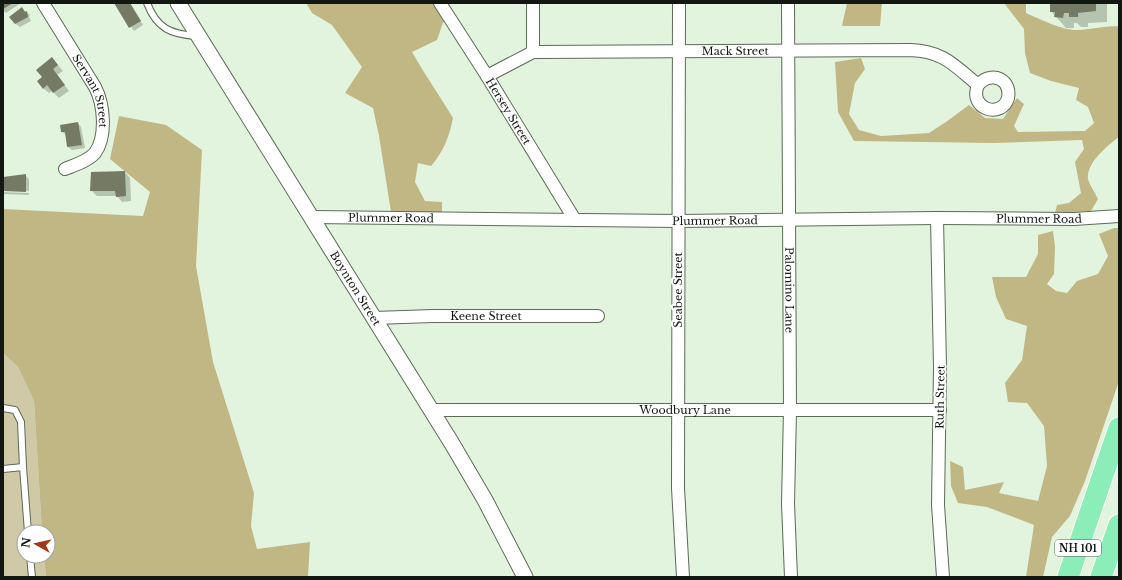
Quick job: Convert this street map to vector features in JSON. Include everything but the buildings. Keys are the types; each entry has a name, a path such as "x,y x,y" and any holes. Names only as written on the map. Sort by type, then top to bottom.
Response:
{"highway":[{"name":"NH 101","path":"1068,577 1119,428"},
{"name":"NH 101","path":"1101,577 1119,525"}],"street":[{"name":"Servant Street","path":"43,3 95,87 100,97 102,108 102,131 100,142 95,153 86,160 65,169"},
{"name":"Boynton Street","path":"178,3 200,36 451,442 485,500 525,577"},
{"name":"Hersey Street","path":"440,3 487,76 575,220"},
{"path":"533,3 533,52"},
{"name":"Seabee Street","path":"679,3 677,410 678,488 683,577"},
{"name":"Palomino Lane","path":"788,3 790,410 788,504 791,577"},
{"name":"Mack Street","path":"487,76 533,52 922,50 944,57 978,85"},
{"name":"Plummer Road","path":"312,217 678,221 937,218 1074,219 1119,216"},
{"name":"Ruth Street","path":"937,218 940,360 938,505 943,577"},
{"name":"Keene Street","path":"374,318 433,316 598,316"},
{"name":"Woodbury Lane","path":"431,410 940,410"}],"lane":[{"path":"147,3 156,20 170,32 183,35 200,36"},
{"path":"3,408 15,410 20,422 27,524"},
{"path":"3,469 23,467"},
{"path":"31,564 32,577"}],"shaded area":[{"path":"306,3 434,3 444,20 437,40 412,52 453,118 445,144 436,160 431,166 418,163 415,182 425,201 442,202 442,214 391,212 373,108 345,93 362,67 332,25 312,13"},
{"path":"847,3 882,3 880,26 842,26"},
{"path":"1004,3 1026,3 1026,13 1066,29 1079,30 1119,26 1119,137 1099,155 1090,167 1088,179 1098,199 1091,211 1055,213 1057,205 1069,203 1081,193 1075,162 1084,149 1082,140 994,143 854,141 838,112 835,62 861,58 865,69 855,83 849,114 859,130 881,136 929,133 969,105 985,118 1003,119 1017,98 1024,104 1014,126 1018,132 1085,131 1094,123 1088,107 1076,100 1079,88 1051,81 1030,73 1025,53 1024,29"},
{"path":"119,116 166,125 202,150 196,266 213,362 254,493 251,526 257,549 310,542 308,577 46,577 45,564 56,564 56,524 42,524 34,401 18,367 3,353 3,209 143,216 150,192 110,159"},
{"path":"1114,228 1119,228 1119,381 1085,481 1070,516 1052,537 1043,577 1026,577 1034,525 987,507 958,503 951,486 950,461 963,467 965,490 1004,482 999,493 1038,501 1047,466 1044,426 1027,403 1008,402 1005,383 1022,360 1027,326 1006,319 996,297 992,277 1026,277 1038,254 1038,235 1053,231 1055,247 1054,274 1047,284 1056,291 1067,293 1077,281 1098,274 1108,256 1099,234"},
{"path":"3,353 18,367 34,401 42,524 16,524 16,564 45,564 46,577 3,577"}]}
